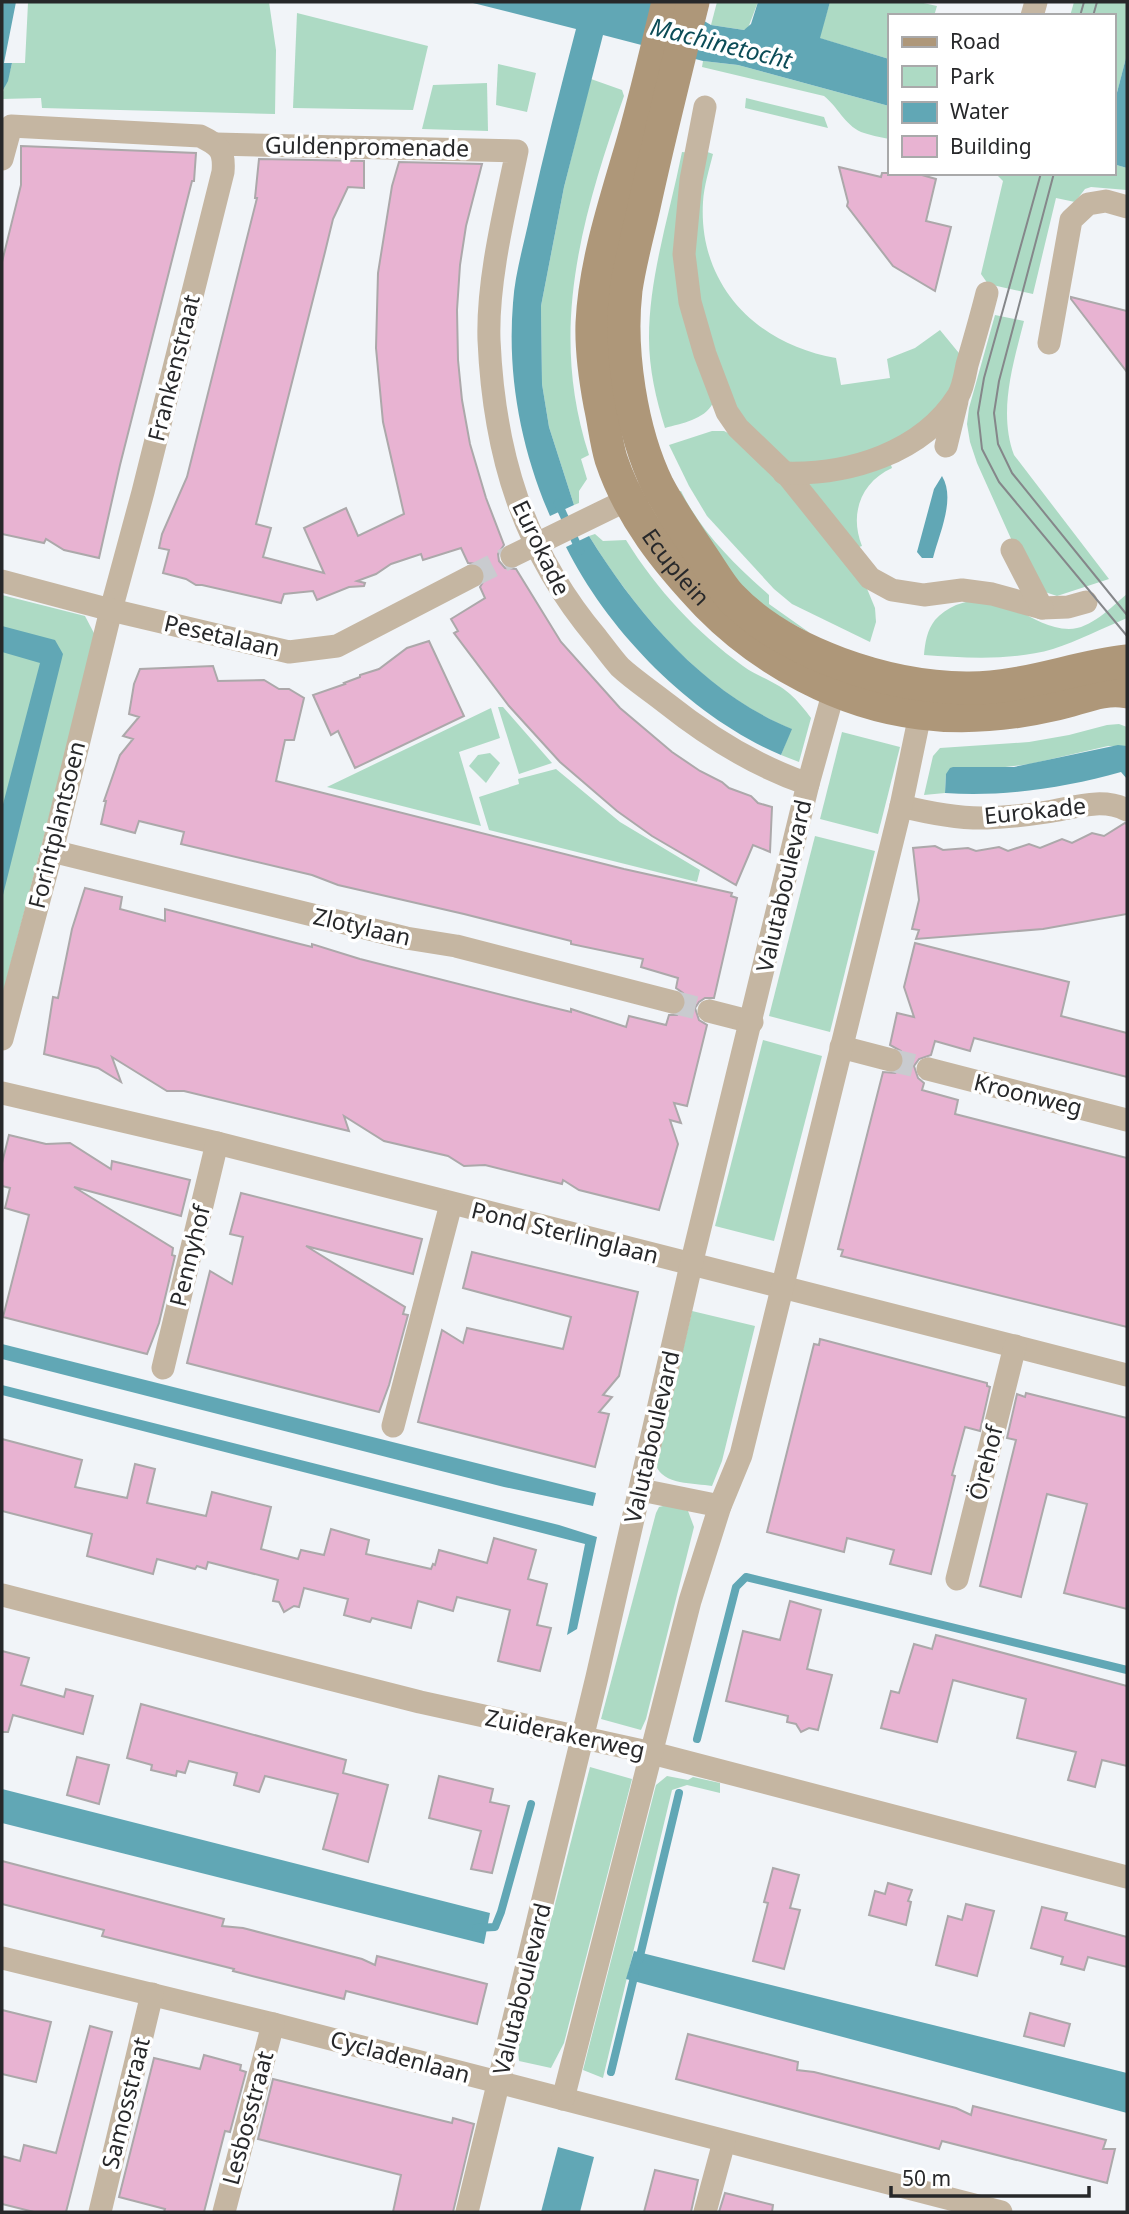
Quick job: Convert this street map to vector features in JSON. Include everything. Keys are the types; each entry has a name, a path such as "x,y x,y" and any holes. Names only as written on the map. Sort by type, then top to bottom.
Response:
{"main road":[{"path":"659,87 668,2"},
{"path":"659,87 693,2"},
{"name":"Ecuplein","path":"659,87 626,290 625,340 629,384 638,429 643,492 730,596 763,623 841,678 898,680 924,699 994,713 1058,704 1107,691 1127,692"},
{"name":"Ecuplein","path":"924,699 965,688 1017,685 1127,661"}],"street":[{"path":"705,107 691,180 684,254 690,302 705,355 727,412 738,428 784,472 860,556 870,578 892,590 924,595 977,588 1042,608 1068,607 1086,602"},
{"name":"Guldenpromenade","path":"2,159 11,126 208,140 517,151"},
{"name":"Frankenstraat","path":"111,610 223,172 224,158 208,140"},
{"name":"Eurokade","path":"517,151 493,285 489,338 502,452 517,502 543,541 570,607 621,667 689,722 737,754 773,772 808,784"},
{"path":"1049,343 1071,220 1088,204 1106,201 1127,207"},
{"path":"946,446 987,293"},
{"path":"784,472 813,474 895,455 930,430 959,394"},
{"path":"512,556 643,492"},
{"path":"1012,550 1042,608"},
{"name":"Pesetalaan","path":"2,581 289,652 337,646 472,576"},
{"name":"Forintplantsoen","path":"2,1039 52,851 111,610"},
{"name":"Valutaboulevard","path":"467,2212 808,784 841,678"},
{"path":"568,2100 690,1601 720,1506 741,1455 780,1288 901,806 924,699"},
{"name":"Eurokade","path":"901,806 937,814 986,818 1046,812 1089,803 1119,806 1127,810"},
{"name":"Zlotylaan","path":"52,851 406,938 456,946 673,1002"},
{"path":"709,1011 752,1022"},
{"path":"841,1047 891,1060"},
{"name":"Kroonweg","path":"928,1069 1127,1121"},
{"name":"Pond Sterlinglaan","path":"2,1093 217,1143 1127,1375"},
{"name":"Pennyhof","path":"163,1368 217,1143"},
{"path":"393,1426 451,1204"},
{"name":"Örehof","path":"957,1579 1015,1346"},
{"path":"641,1490 720,1506"},
{"name":"Zuiderakerweg","path":"2,1595 420,1702 652,1753 1127,1877"},
{"name":"Cycladenlaan","path":"2,1958 273,2024 999,2212"},
{"name":"Samosstraat","path":"100,2212 152,1994"},
{"name":"Lesbosstraat","path":"224,2212 273,2024"},
{"path":"705,2212 724,2142"}],"green space":[{"path":"24,2 269,2 276,50 275,114 42,108 41,98 2,99 12,63 25,63 28,3"},
{"path":"717,2 758,2 748,28 744,30 711,25"},
{"path":"830,2 919,2 937,6 935,14 888,14 888,59 819,38"},
{"path":"1074,2 1127,2 1127,54 1115,100 1115,14 1071,14"},
{"path":"297,13 428,46 413,110 293,108"},
{"path":"703,61 738,65 888,106 888,139 855,129 824,96 702,67"},
{"path":"498,64 536,73 527,112 496,105"},
{"path":"591,79 622,90 624,96 595,185 575,274 571,363 577,408 589,455 581,459 587,479 579,491 579,503 574,505 549,427 542,384 541,306 564,187"},
{"path":"487,83 488,131 422,129 433,85"},
{"path":"746,98 824,117 828,128 745,108"},
{"path":"702,150 713,154 703,202 704,232 711,260 722,285 738,307 758,325 782,340 808,351 836,358 841,385 890,378 887,359 915,348 940,330 963,358 954,385 916,432 843,462 790,463 757,438 727,392 690,263"},
{"path":"682,152 693,153 683,206 713,403 698,417 665,428 656,395 649,350 650,315 656,268"},
{"path":"1115,165 1127,168 1127,190 1091,187 1085,189 1075,202 1056,198 1033,294 988,284 981,274 1003,181 997,175 1115,175"},
{"path":"995,315 1024,321 1007,405 1009,439 1014,455 1109,579 1057,596 1042,591 1030,581 970,442 967,424 969,408"},
{"path":"712,431 724,431 736,437 763,461 863,579 875,608 876,622 870,642 792,604 774,589 707,516 669,445"},
{"path":"890,462 892,468 872,482 860,500 857,522 862,546 856,548 808,486 808,480"},
{"path":"681,491 698,520 720,547 769,595 769,604 810,633 746,599 674,492"},
{"path":"595,534 603,541 626,540 664,593 709,639 743,666 779,686 799,703 811,718 799,762 781,755 791,729 759,714 730,695 676,649 608,565 589,536"},
{"path":"1127,594 1127,618 1053,649 1005,657 924,655 932,624 942,613 958,604 977,600 995,601 1044,623 1069,629 1093,621"},
{"path":"2,595 85,616 96,637 2,997"},
{"path":"498,707 503,707 552,763 519,774"},
{"path":"491,708 500,738 459,752 481,826 327,787"},
{"path":"1119,724 1127,727 1127,746 1108,746 1030,764 946,774 945,793 924,795 933,756 940,748 1029,742"},
{"path":"842,732 900,747 878,834 820,819"},
{"path":"490,753 500,763 486,783 469,766 478,755"},
{"path":"556,769 620,822 700,870 697,882 489,830 479,797 519,784 518,779"},
{"path":"815,836 875,851 830,1032 769,1016"},
{"path":"763,1040 822,1056 774,1241 715,1226"},
{"path":"692,1311 755,1326 722,1461 712,1486 672,1480 659,1472 656,1465"},
{"path":"667,1505 688,1511 694,1527 641,1730 601,1719 656,1513 659,1507"},
{"path":"590,1767 632,1779 564,2043 551,2068 519,2061 518,2049"},
{"path":"667,1776 688,1780 693,1777 720,1783 720,1793 687,1785 672,1790 603,2078 583,2070 656,1785"}],"water":[{"path":"2,2 16,2 4,63 12,63 2,92"},
{"name":"Machinetocht","path":"469,2 657,2 682,8 711,25 744,30 751,24 758,2 830,2 820,38 888,59 888,106 738,65 703,61 603,35 564,187 541,306 542,384 549,427 574,505 550,516 531,465 518,412 512,358 513,303 535,191 576,29"},
{"path":"1127,54 1127,168 1115,165 1115,100"},
{"path":"942,476 947,495 945,517 933,558 922,558 917,552 934,489"},
{"path":"589,536 629,594 676,649 730,695 760,714 792,729 781,755 716,719 656,669 629,641 584,579 566,547"},
{"path":"2,626 55,640 63,654 2,899 2,808 40,663 2,652"},
{"path":"1118,745 1127,746 1127,779 1121,772 1034,790 989,794 945,793 946,774 953,767 1014,767"},
{"path":"2,1344 596,1493 593,1506 504,1487 2,1359"},
{"path":"2,1385 559,1525 597,1537 577,1629 567,1635 585,1544 2,1395"},
{"path":"2,1789 490,1913 484,1944 2,1823"},
{"path":"634,1951 1127,2073 1127,2113 626,1979"},
{"path":"558,2147 594,2157 580,2212 541,2212"}],"building":[{"path":"21,146 196,153 194,181 120,465 99,558 64,550 46,539 44,543 2,534 2,262 21,185"},
{"path":"259,159 364,161 364,188 348,187 333,219 256,524 271,528 263,557 324,573 304,528 346,508 358,536 404,514 383,422 376,348 378,273 392,186 399,162 482,164 466,226 460,265 458,360 470,444 504,545 498,554 499,561 505,568 516,569 561,642 620,708 672,752 700,771 729,788 751,796 758,803 772,807 770,852 753,845 736,885 652,836 617,811 560,762 509,706 454,633 458,631 451,619 485,598 480,587 486,577 485,570 479,564 468,563 461,548 423,560 421,554 391,564 376,574 357,581 365,583 364,586 349,587 317,600 313,591 284,594 281,603 196,585 186,579 163,573 169,550 159,548 162,534 187,477 257,198"},
{"path":"839,167 881,177 882,173 888,173 922,175 936,179 926,221 951,227 935,291 893,266 847,206"},
{"path":"1071,299 1127,311 1127,372"},
{"path":"429,641 464,716 355,768 338,731 331,735 313,695 379,669 407,648"},
{"path":"213,666 218,681 264,680 304,698 294,740 285,740 276,781 624,869 732,893 731,896 737,898 714,998 705,998 695,1008 699,1020 707,1025 687,1106 674,1103 681,1123 670,1120 678,1144 659,1210 579,1190 563,1180 562,1184 485,1165 464,1166 448,1156 384,1141 344,1116 349,1131 184,1091 167,1091 112,1057 121,1082 98,1068 44,1054 53,997 58,998 72,929 85,888 122,897 120,909 165,921 165,909 312,947 312,944 360,959 538,1004 571,1012 571,1009 626,1027 629,1016 666,1025 669,1015 677,1015 686,1006 687,999 676,988 678,978 641,967 643,959 571,944 571,941 181,844 184,832 139,821 135,833 101,824 104,801 120,755 133,739 123,736 139,717 129,714 134,684 140,669"},
{"path":"1125,823 1127,914 1043,929 916,939 919,930 912,929 919,900 913,848 935,846 943,850 968,848 976,851 999,847 1008,851 1029,844 1040,848 1062,839 1072,843 1092,833 1104,836"},
{"path":"915,943 1069,982 1061,1016 1127,1033 1127,1077 974,1038 970,1051 935,1041 931,1055 919,1059 914,1066 918,1078 924,1083 922,1090 958,1100 955,1114 1127,1158 1127,1327 841,1256 843,1250 838,1249 883,1072 895,1073 905,1063 901,1051 890,1045 897,1013 914,1017 904,987"},
{"path":"9,1135 46,1144 70,1143 111,1169 112,1161 190,1180 181,1216 74,1187 173,1248 172,1255 175,1256 159,1323 147,1354 3,1317 29,1215 5,1208 10,1188 2,1186 2,1163"},
{"path":"241,1193 422,1239 413,1274 306,1246 405,1307 403,1314 408,1315 379,1412 187,1363 210,1271 232,1284 243,1237 230,1234"},
{"path":"472,1252 638,1292 619,1376 603,1395 612,1397 599,1412 609,1414 595,1467 418,1422 442,1330 463,1343 467,1328 563,1349 571,1317 463,1288"},
{"path":"820,1339 987,1383 990,1387 980,1431 965,1427 931,1574 890,1564 894,1550 847,1538 844,1552 767,1532 814,1344 819,1345"},
{"path":"1026,1393 1127,1418 1127,1609 1064,1593 1087,1504 1047,1494 1021,1597 980,1586 1016,1440 1007,1438 1017,1394 1025,1397"},
{"path":"2,1439 82,1460 75,1487 127,1498 135,1464 155,1469 147,1503 206,1516 212,1492 271,1507 261,1549 298,1559 301,1550 324,1555 331,1529 369,1540 366,1554 431,1569 433,1564 435,1565 439,1550 487,1563 494,1538 536,1550 528,1579 547,1584 537,1625 551,1628 540,1671 498,1661 510,1610 457,1597 453,1611 418,1601 411,1628 372,1618 370,1622 344,1615 348,1599 304,1588 299,1607 294,1606 284,1612 279,1602 273,1601 278,1580 208,1562 206,1569 197,1566 195,1569 157,1559 153,1574 87,1556 92,1534 2,1511"},
{"path":"790,1601 821,1610 807,1669 832,1675 818,1730 809,1728 801,1732 796,1724 787,1722 788,1716 726,1701 743,1631 780,1640"},
{"path":"936,1635 1127,1686 1127,1766 1102,1760 1095,1787 1068,1780 1076,1752 1017,1738 1026,1699 953,1680 937,1742 881,1728 891,1691 899,1693 914,1644 932,1649"},
{"path":"2,1651 29,1658 21,1685 64,1697 66,1689 93,1696 83,1734 13,1715 8,1732 2,1732"},
{"path":"141,1704 346,1760 343,1773 388,1785 368,1862 323,1849 338,1794 265,1776 259,1792 234,1785 237,1773 189,1761 185,1773 177,1771 176,1776 151,1770 152,1765 127,1758"},
{"path":"77,1757 109,1765 99,1804 67,1795"},
{"path":"439,1776 493,1789 490,1802 509,1806 492,1873 471,1869 481,1831 429,1818"},
{"path":"2,1861 224,1919 222,1926 243,1928 362,1959 375,1965 377,1956 487,1984 477,2024 346,1991 344,1999 256,1977 102,1936 104,1930 2,1904"},
{"path":"773,1868 799,1875 790,1908 800,1910 784,1969 753,1961 768,1903 764,1902"},
{"path":"888,1883 912,1890 906,1925 869,1915 875,1891 885,1894"},
{"path":"966,1904 994,1911 977,1976 936,1965 948,1916 962,1920"},
{"path":"1042,1907 1067,1913 1065,1920 1127,1937 1127,1967 1088,1957 1084,1970 1061,1964 1063,1957 1031,1948"},
{"path":"2,2010 51,2022 36,2082 2,2074"},
{"path":"1030,2013 1070,2024 1064,2046 1024,2036"},
{"path":"90,2026 112,2032 66,2212 34,2212 2,2204 2,2156 20,2161 24,2145 56,2153"},
{"path":"688,2034 798,2062 797,2070 906,2095 956,2108 971,2115 973,2106 1106,2140 1103,2149 1115,2149 1107,2183 942,2141 939,2149 676,2079"},
{"path":"204,2055 241,2065 240,2070 246,2072 230,2132 225,2131 204,2212 164,2212 165,2209 119,2197 154,2058 200,2069"},
{"path":"273,2079 452,2123 453,2118 474,2124 453,2212 393,2212 401,2175 258,2139"},
{"path":"655,2170 698,2180 691,2212 644,2212"},
{"path":"725,2193 773,2205 772,2212 719,2212"}],"waterway":[{"path":"558,503 580,551"},
{"path":"697,1739 736,1587 746,1577 1127,1670"},
{"path":"639,1960 679,1793"},
{"path":"476,1928 495,1927 531,1804"},
{"path":"611,2072 635,1973"}],"tunnel":[{"path":"472,576 512,556"},
{"path":"673,1002 709,1011"},
{"path":"891,1060 928,1069"}],"tram line":[{"path":"1081,14 1084,2"},
{"path":"1094,14 1097,2"},
{"path":"1040,175 984,378 978,413 982,449 999,482 1127,636"},
{"path":"1053,175 999,381 994,413 998,444 1012,473 1127,615"}]}
